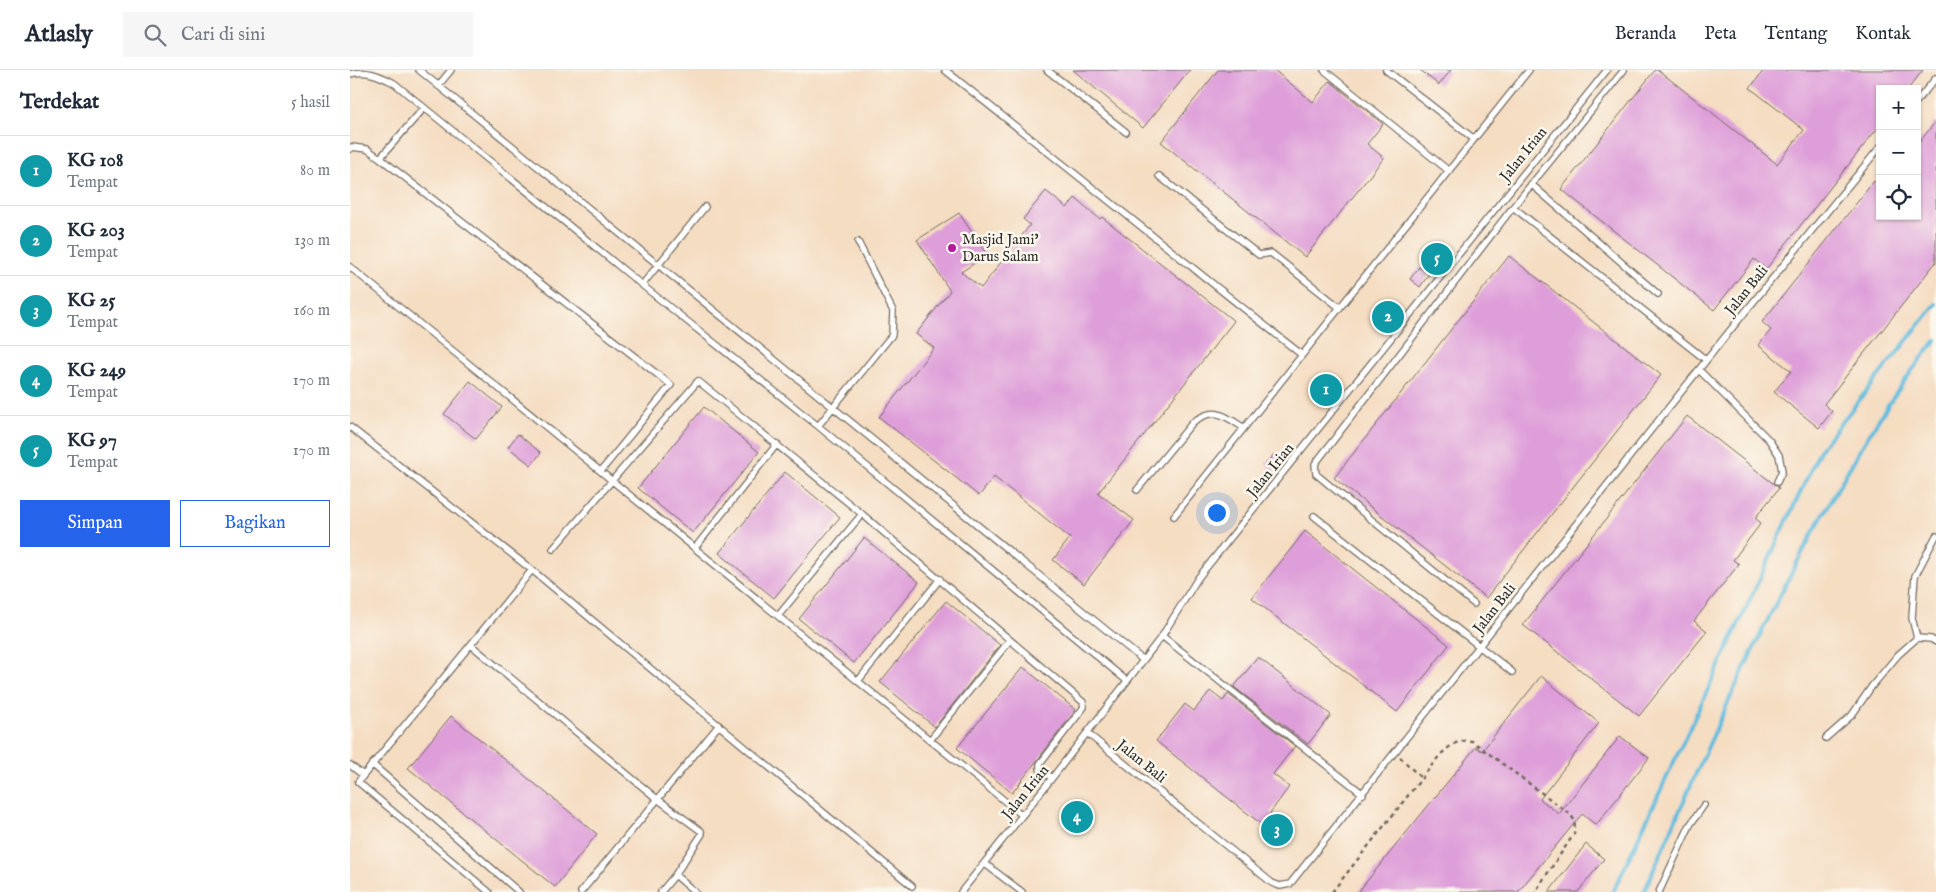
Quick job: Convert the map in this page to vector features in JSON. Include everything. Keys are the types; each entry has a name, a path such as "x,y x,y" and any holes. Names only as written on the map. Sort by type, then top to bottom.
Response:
{"lane":[{"path":"420,70 1143,660"},
{"path":"438,86 451,70"},
{"path":"945,70 1302,355"},
{"path":"1047,70 1126,132"},
{"path":"1324,70 1449,170"},
{"path":"1386,70 1474,139"},
{"path":"1174,516 1530,70"},
{"name":"Jalan Irian","path":"961,892 1162,636 1198,578 1607,70"},
{"path":"1474,604 1316,474 1315,464 1513,206 1624,70"},
{"path":"350,74 358,71 375,72 394,83 818,426 1127,681"},
{"path":"1921,96 1936,78"},
{"path":"380,158 424,108"},
{"path":"350,149 367,149 380,158 671,385 601,471"},
{"name":"Jalan Bali","path":"1087,733 1272,883 1280,886 1290,884 1706,360 1876,152"},
{"path":"1160,176 1258,254 1271,253 1339,308"},
{"path":"1531,184 1658,294"},
{"path":"1513,206 1706,360"},
{"path":"642,285 705,207"},
{"path":"818,426 892,335 893,311 858,242"},
{"path":"350,267 1022,815"},
{"path":"1699,370 1774,447 1781,462 1782,471 1777,482"},
{"path":"553,549 698,381 940,579 1083,702 1084,707 1040,764 1040,769 1052,778"},
{"path":"1137,490 1193,422 1203,415 1210,412 1219,414 1244,428"},
{"path":"350,427 532,570 912,886"},
{"path":"695,548 777,444"},
{"path":"778,616 862,514"},
{"path":"1314,516 1512,672"},
{"path":"1917,638 1912,618 1915,576 1936,536"},
{"path":"489,892 358,782 532,570"},
{"path":"858,681 940,579"},
{"path":"1162,636 1363,794"},
{"path":"1917,638 1930,639 1936,642"},
{"path":"1826,738 1852,715 1888,668 1917,638"},
{"path":"930,740 1010,640"},
{"path":"471,645 656,798 702,832 675,875 661,892"},
{"path":"580,892 718,725"},
{"path":"372,764 519,892"},
{"path":"350,765 363,776"},
{"path":"1659,892 1690,826 1704,805"},
{"path":"984,863 1022,892"},
{"path":"675,875 696,892"}],"path":[{"path":"1332,892 1440,755 1454,743 1465,740 1472,741 1570,814 1575,822 1574,834 1535,892"},
{"path":"1396,752 1421,778"}],"building":[{"path":"1073,70 1190,70 1143,128"},
{"path":"1218,70 1274,70 1313,102 1330,81 1383,124 1367,144 1384,158 1305,257 1161,142"},
{"path":"1420,70 1451,70 1439,85"},
{"path":"1655,70 1658,70 1777,164 1804,130 1750,88 1764,70 1923,70 1911,85 1876,85 1876,130 1766,269 1754,259 1714,310 1561,189"},
{"path":"1936,121 1936,262 1824,404 1832,411 1819,428 1774,392 1791,371 1758,345 1771,330 1762,322 1874,181 1876,183 1876,220 1921,220 1921,140"},
{"path":"1046,191 1067,208 1075,198 1234,321 1098,493 1134,520 1084,584 1053,560 1070,538 994,477 979,496 879,417 934,348 916,334 950,291 917,240 959,213 987,255 961,272 981,288 1030,225 1023,219"},
{"path":"1509,256 1661,375 1486,598 1334,478"},
{"path":"1419,267 1429,274 1420,287 1410,279"},
{"path":"470,381 502,407 476,439 444,414"},
{"path":"704,407 759,452 693,533 638,488"},
{"path":"1687,416 1779,488 1755,518 1761,523 1733,560 1739,564 1694,621 1707,631 1639,716 1523,625"},
{"path":"518,434 541,453 531,465 508,447"},
{"path":"1274,454 1282,460 1274,471 1266,464"},
{"path":"785,472 840,517 774,598 719,553"},
{"path":"1305,531 1449,645 1397,712 1252,598"},
{"path":"864,538 919,582 854,663 799,619"},
{"path":"946,601 1000,645 935,727 880,682"},
{"path":"1258,657 1331,715 1308,744 1234,687"},
{"path":"1023,667 1076,710 1012,793 957,748"},
{"path":"1541,676 1599,723 1540,799 1559,814 1620,736 1649,758 1596,825 1582,814 1518,892 1358,892 1476,747 1482,751"},
{"path":"1210,691 1223,701 1228,694 1295,746 1273,774 1289,787 1270,813 1287,826 1276,840 1268,833 1270,831 1156,741 1185,704 1194,711"},
{"path":"451,716 597,834 555,887 408,768"},
{"path":"1076,803 1090,815 1078,831 1063,819"},
{"path":"1586,844 1604,859 1578,892 1549,892"}],"waterway":[{"path":"1613,892 1821,448 1936,304"},
{"path":"1644,892 1731,696 1803,551 1879,419 1906,379 1936,340"}],"place":[{"name":"Masjid Jami' Darus Salam","path":"952,248"},
{"name":"KG 97","path":"1437,259"},
{"name":"KG 203","path":"1388,317"},
{"name":"KG 108","path":"1326,390"},
{"name":"KG 249","path":"1077,817"},
{"name":"KG 25","path":"1277,830"}]}
